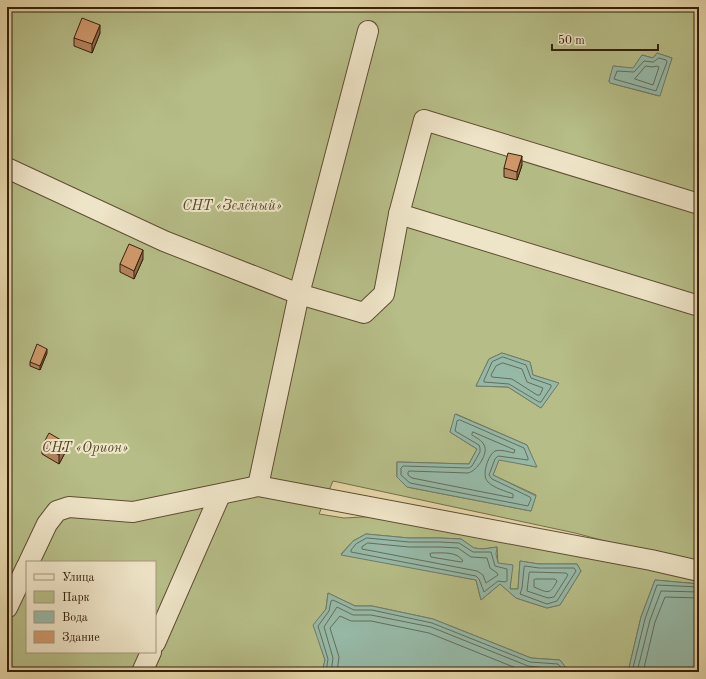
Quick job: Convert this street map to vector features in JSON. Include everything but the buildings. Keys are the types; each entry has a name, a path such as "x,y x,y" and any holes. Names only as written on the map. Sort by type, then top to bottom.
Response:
{"street":[{"path":"258,486 299,294 368,31"},
{"path":"7,168 164,241 299,294 364,313 384,294 399,214 424,120 699,204"},
{"path":"399,214 699,306"},
{"path":"29,561 47,524 57,510 69,508 134,512 258,486 651,560 699,571"},
{"path":"156,641 220,495"},
{"path":"7,608 26,568"},
{"path":"142,672 151,653"}],"green space":[{"name":"СНТ «Зелёный»","path":"7,7 699,7 699,566 575,533 333,481 319,514 344,518 380,516 671,568 699,575 699,584 655,580 641,617 628,672 569,672 560,660 531,658 433,619 372,606 355,606 328,593 326,609 314,625 325,660 322,672 7,672","holes":["657,53 672,58 659,96 610,83 609,81 614,66 633,69 642,55 653,58","502,353 530,362 533,375 558,383 541,408 508,387 476,386 489,359","456,414 527,445 536,467 499,459 493,475 536,495 531,511 407,487 397,477 397,462 469,464 477,449 450,432","366,534 409,538 461,539 474,548 483,549 497,547 498,564 512,565 510,589 518,589 520,561 539,564 577,564 581,571 560,605 547,608 516,598 500,584 481,600 476,580 341,554 353,541"]}],"water":[{"path":"657,53 672,58 660,96 610,83 609,81 613,66 633,68 642,55 653,58"},
{"path":"502,353 530,362 533,375 559,383 541,408 508,387 476,386 489,359"},
{"path":"455,414 527,445 537,467 499,460 493,475 536,496 531,511 407,487 397,477 397,462 469,464 477,449 450,432"},
{"path":"366,534 409,538 461,539 474,548 483,549 497,547 496,554 498,563 513,565 510,589 518,589 520,561 539,564 577,564 581,571 560,605 547,608 516,598 500,584 481,600 476,580 341,555 353,541"},
{"path":"655,580 699,584 699,672 628,672 641,617"},
{"path":"328,593 355,606 372,606 433,619 531,658 560,660 569,672 322,672 325,660 313,625 326,609"}],"park label":[{"name":"СНТ «Орион»","path":"85,448"}]}
